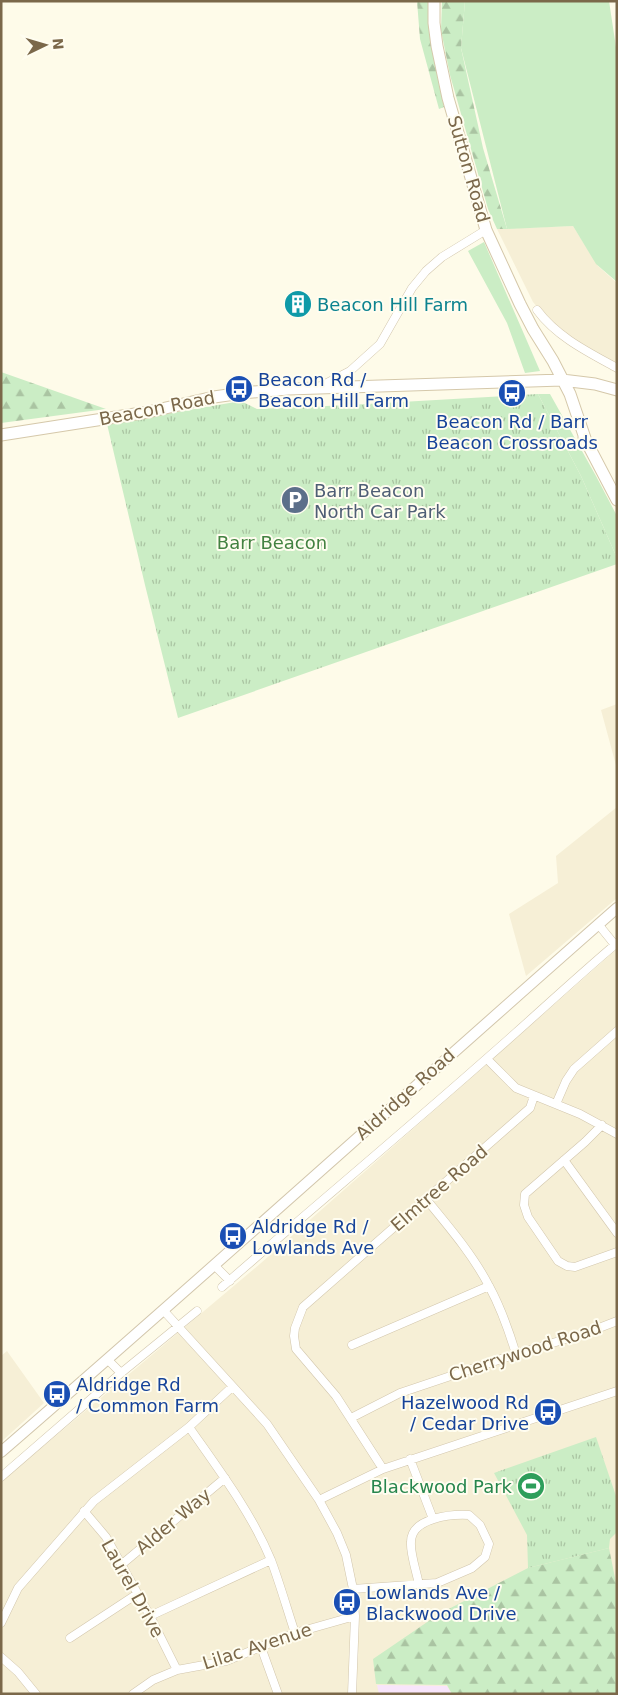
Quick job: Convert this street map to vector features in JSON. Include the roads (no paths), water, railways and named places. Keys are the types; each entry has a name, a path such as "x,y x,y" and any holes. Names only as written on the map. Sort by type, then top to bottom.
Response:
{"main road":[{"name":"Sutton Road","path":"434,1 437,46 448,98 486,230 587,444 617,500"},
{"name":"Beacon Road","path":"1,435 148,412 214,397 248,392 316,388 493,383 514,380 560,384 595,384 616,387"}],"street":[{"path":"316,388 350,371 380,344 412,288 426,272 442,257 486,230"},
{"path":"537,310 545,322 559,334 617,368"},
{"name":"Aldridge Road","path":"1,1452 164,1311 617,908"},
{"name":"Aldridge Road","path":"222,1287 616,944 598,924"},
{"path":"556,1104 566,1081 574,1069 617,1031"},
{"path":"487,1058 516,1088 556,1104 617,1134"},
{"name":"Elmtree Road","path":"383,1469 336,1396 296,1349 294,1336 302,1307 530,1108 534,1096"},
{"path":"602,1125 526,1194 524,1205 528,1217 558,1261 567,1266 575,1267 617,1252"},
{"path":"564,1160 617,1233"},
{"path":"426,1199 449,1227 489,1286 509,1332 516,1354"},
{"path":"214,1265 230,1281"},
{"path":"352,1345 362,1337 489,1286"},
{"path":"164,1311 266,1424 319,1500 337,1533 346,1555 353,1588 355,1616 352,1694"},
{"path":"1,1477 121,1373 197,1311"},
{"name":"Cherrywood Road","path":"351,1418 400,1393 516,1354 586,1333 617,1321"},
{"path":"108,1360 121,1373"},
{"path":"1,1623 18,1588 84,1511 108,1488 189,1427 232,1387"},
{"path":"319,1500 383,1469 410,1459 617,1392"},
{"path":"189,1427 250,1517 271,1560 295,1633"},
{"path":"410,1459 433,1520"},
{"name":"Alder Way","path":"121,1564 225,1478"},
{"name":"Laurel Drive","path":"84,1511 106,1537 150,1616 177,1670"},
{"path":"353,1588 419,1585 437,1583 472,1568 485,1557 489,1544 487,1536 469,1514 453,1514 433,1520 422,1524 414,1531 410,1542 419,1585"},
{"path":"150,1616 271,1560"},
{"path":"70,1638 137,1594"},
{"name":"Lilac Avenue","path":"133,1694 153,1680 177,1670 226,1660 295,1633 355,1616"},
{"path":"261,1646 278,1694"},
{"path":"1,1657 18,1672 36,1694"}],"place":[{"name":"Beacon Hill Farm","path":"298,304"},
{"name":"Beacon Rd / Beacon Hill Farm","path":"239,389"},
{"name":"Beacon Rd / Barr Beacon Crossroads","path":"512,393"},
{"name":"Barr Beacon North Car Park","path":"295,500"},
{"name":"Aldridge Rd / Lowlands Ave","path":"233,1236"},
{"name":"Aldridge Rd / Common Farm","path":"57,1394"},
{"name":"Hazelwood Rd / Cedar Drive","path":"548,1412"},
{"name":"Blackwood Park","path":"531,1486"},
{"name":"Lowlands Ave / Blackwood Drive","path":"347,1602"}],"park label":[{"name":"Barr Beacon","path":"272,542"}]}
